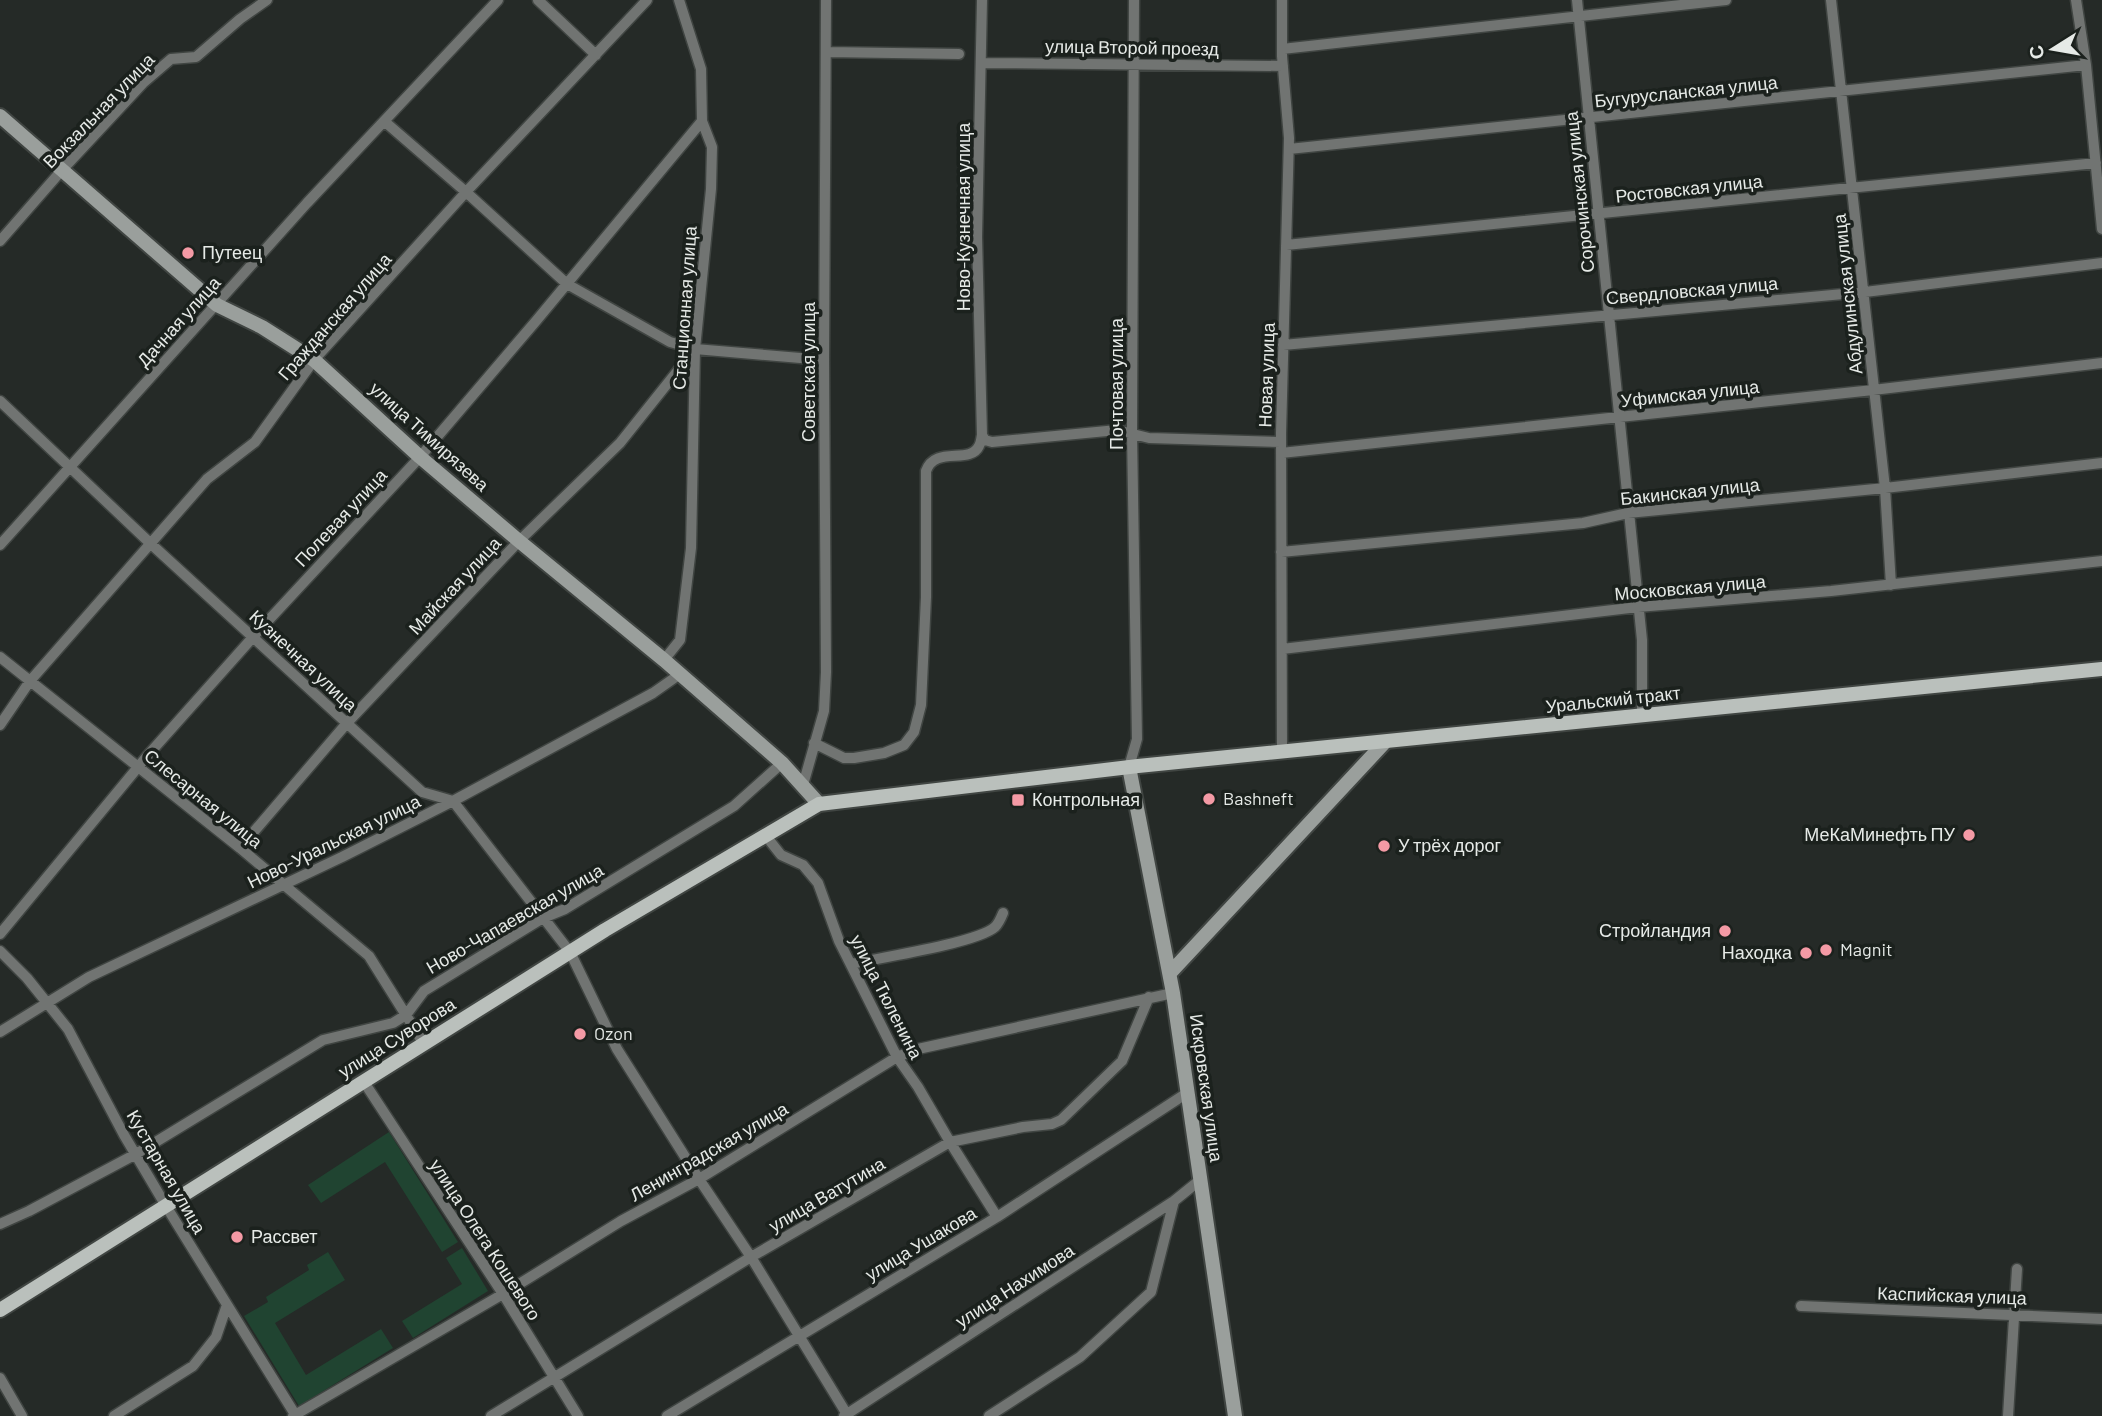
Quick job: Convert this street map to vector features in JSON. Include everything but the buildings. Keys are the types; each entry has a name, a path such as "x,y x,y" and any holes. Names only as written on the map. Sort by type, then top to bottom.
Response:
{"main road":[{"name":"улица Тимирязева","path":"0,116 216,305 262,327 314,360 420,457 664,660 782,763 819,804"},
{"name":"Уральский тракт","path":"819,804 1129,768 2102,668"},
{"path":"1170,973 1385,742"},
{"name":"Искровская улица","path":"1129,768 1170,973 1236,1416"},
{"name":"улица Суворова","path":"0,1310 570,952 819,804"}],"street":[{"name":"Вокзальная улица","path":"0,241 143,83 171,59 196,57 267,0"},
{"name":"Дачная улица","path":"0,545 384,121 498,0"},
{"path":"538,0 596,55"},
{"name":"Гражданская улица","path":"0,724 30,681 207,479 255,442 314,360 466,192 647,0"},
{"name":"Станционная улица","path":"664,660 680,640 691,548 695,349 711,189 712,147 702,121 701,69 679,0"},
{"name":"Советская улица","path":"803,785 824,712 826,672 826,0"},
{"name":"Ново-Кузнечная улица","path":"982,0 977,237 982,435"},
{"name":"Почтовая улица","path":"1129,768 1137,739 1132,433 1134,0"},
{"name":"Новая улица","path":"1282,0 1282,49 1289,149 1281,447 1282,752"},
{"name":"Сорочинская улица","path":"1577,0 1642,640 1642,716"},
{"path":"1282,49 1726,0"},
{"name":"Абдулинская улица","path":"1831,0 1865,292 1885,488 1891,584"},
{"path":"2076,0 2086,65 2102,229"},
{"path":"827,52 959,54"},
{"name":"улица Второй проезд","path":"981,62 1283,66"},
{"name":"Бугурусланская улица","path":"1289,149 2086,65"},
{"path":"384,121 567,284 670,342 695,349 824,360"},
{"name":"Полевая улица","path":"0,934 139,767 253,637 420,457 702,121"},
{"name":"Ростовская улица","path":"1286,245 2096,163"},
{"name":"Свердловская улица","path":"1283,345 1865,292 2102,263"},
{"name":"Майская улица","path":"240,848 347,723 519,541 620,443 695,349"},
{"name":"Уфимская улица","path":"982,435 985,440 992,442 1118,430 1149,438 1281,447 1619,417 2102,363"},
{"name":"Кузнечная улица","path":"0,401 150,543 422,792 453,801"},
{"path":"814,743 844,758 854,758 884,753 904,745 914,732 921,705 926,471 935,459 972,453 978,448 982,435"},
{"name":"Бакинская улица","path":"1281,552 1583,523 1629,513 2102,463"},
{"name":"Московская улица","path":"1282,649 1638,607 2102,561"},
{"name":"Слесарная улица","path":"0,657 240,848 369,956 424,1044"},
{"name":"Ново-Уральская улица","path":"0,1032 89,977 453,801 653,693 680,674"},
{"name":"Ново-Чапаевская улица","path":"0,1224 136,1154 323,1040 393,1023 406,1015 424,991 734,806 782,763"},
{"path":"453,801 570,952 617,1049 751,1257 846,1415"},
{"name":"улица Тюленина","path":"766,835 781,855 803,865 818,883 839,941 897,1057 997,1217"},
{"path":"850,964 983,935 995,927 1003,913"},
{"name":"Кустарная улица","path":"0,951 27,978 68,1029 166,1206 295,1415"},
{"name":"Ленинградская улица","path":"295,1415 503,1294 621,1221 699,1179 897,1057 918,1049 1173,993"},
{"name":"улица Ватутина","path":"491,1416 751,1257 950,1142 1052,1124 1061,1120 1122,1061 1149,997"},
{"name":"улица Олега Кошевого","path":"364,1082 503,1294 578,1416"},
{"name":"улица Ушакова","path":"667,1416 997,1217 1187,1093"},
{"name":"улица Нахимова","path":"846,1415 1174,1201 1200,1180"},
{"path":"989,1416 1080,1357 1151,1292 1174,1201"},
{"path":"2008,1416 2017,1269"},
{"path":"114,1416 193,1366 216,1337 227,1305"},
{"name":"Каспийская улица","path":"1801,1306 2102,1318"},
{"path":"0,1378 22,1416"}],"green space":[{"path":"389,1132 458,1242 442,1252 385,1162 321,1203 308,1185"},
{"path":"462,1248 488,1291 413,1338 402,1321 462,1284 446,1258"},
{"path":"328,1252 345,1280 275,1323 306,1375 381,1329 393,1348 299,1406 244,1316 268,1302 266,1297 309,1270 307,1265"}],"place":[{"name":"Путеец","path":"188,253"},
{"name":"Bashneft","path":"1209,799"},
{"name":"Контрольная","path":"1018,800"},
{"name":"МеКаМинефть ПУ","path":"1969,835"},
{"name":"У трёх дорог","path":"1384,846"},
{"name":"Стройландия","path":"1725,931"},
{"name":"Magnit","path":"1826,950"},
{"name":"Находка","path":"1806,953"},
{"name":"Ozon","path":"580,1034"},
{"name":"Рассвет","path":"237,1237"}]}
